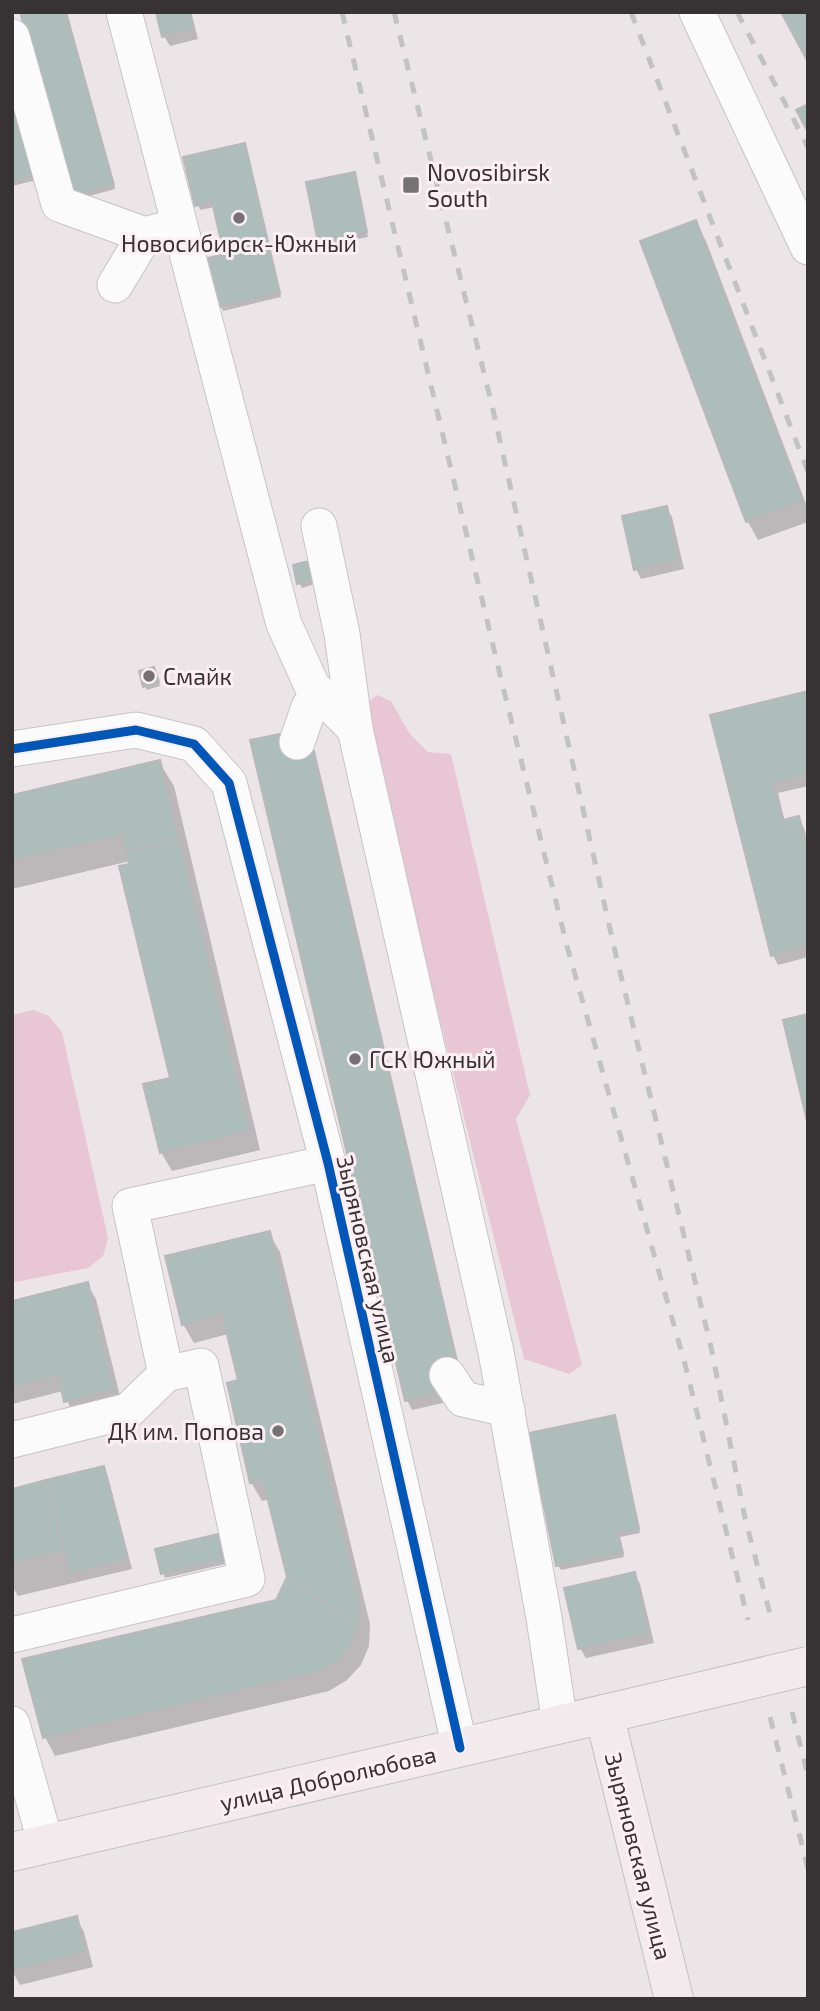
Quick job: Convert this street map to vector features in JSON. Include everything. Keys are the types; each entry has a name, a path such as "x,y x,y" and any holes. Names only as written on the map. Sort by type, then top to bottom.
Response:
{"main road":[{"name":"улица Добролюбова","path":"29,1848 808,1665"},
{"name":"Зыряновская улица","path":"604,1714 674,1999"}],"street":[{"path":"124,12 284,624 312,686 355,729"},
{"path":"696,12 808,247"},
{"path":"12,37 59,204 145,235 180,225"},
{"path":"116,285 145,235"},
{"path":"319,526 342,634 355,729 496,1352 544,1618 560,1724"},
{"path":"297,743 309,707 328,702"},
{"name":"Зыряновская улица","path":"12,749 136,730 194,744 229,783 328,1163 460,1748"},
{"path":"166,1374 130,1206 328,1163"},
{"path":"12,1440 128,1411 166,1374 201,1366 247,1579 12,1635"},
{"path":"447,1375 463,1399 506,1409"},
{"path":"12,1724 29,1848"}],"shaded area":[{"path":"377,695 391,701 410,734 428,752 451,754 530,1095 516,1119 582,1365 569,1374 524,1359 367,726 364,706"},
{"path":"33,1010 49,1016 62,1032 108,1238 103,1256 88,1268 12,1282 12,1015"}],"building":[{"path":"20,12 66,12 114,185 71,197"},
{"path":"156,12 190,12 194,29 162,37"},
{"path":"781,12 808,12 808,62"},
{"path":"12,88 36,175 12,182"},
{"path":"808,104 808,132 796,110"},
{"name":"Новосибирск-Южный","path":"245,143 280,293 219,307 208,258 224,254 212,202 195,206 183,157"},
{"path":"355,172 367,232 318,242 306,182"},
{"path":"696,220 803,501 746,522 640,241"},
{"path":"667,506 679,560 634,570 622,516"},
{"path":"309,561 313,580 297,584 293,565"},
{"name":"Смайк","path":"154,667 159,682 143,687 139,671"},
{"path":"808,691 808,775 773,783 783,820 799,816 808,850 808,946 771,956 710,715"},
{"name":"ГСК Южный","path":"280,734 283,746 310,740 459,1372 438,1393 405,1401 250,740"},
{"path":"160,760 179,839 126,851 122,835 12,861 12,795"},
{"path":"179,839 250,1131 160,1153 143,1084 170,1078 119,866 129,864 126,851"},
{"path":"808,1014 808,1125 783,1020"},
{"name":"ДК им. Попова","path":"270,1231 360,1604 359,1626 287,1577 263,1480 250,1483 227,1383 238,1380 222,1314 182,1325 165,1256"},
{"path":"88,1282 114,1390 64,1402 58,1376 12,1387 12,1301"},
{"path":"615,1415 639,1529 618,1533 623,1553 556,1566 529,1433"},
{"path":"104,1466 128,1559 70,1574 46,1480"},
{"path":"46,1480 64,1551 12,1564 12,1489"},
{"path":"218,1534 223,1560 161,1574 155,1549"},
{"path":"635,1572 649,1634 578,1649 564,1588"},
{"path":"287,1577 359,1626 350,1646 337,1662 318,1672 43,1738 22,1659 276,1600"},
{"path":"77,1916 86,1952 12,1971 12,1932"}],"railway":[{"path":"342,12 567,946 686,1368 748,1620"},
{"path":"394,12 491,401 615,951 711,1347 745,1518 770,1614"},
{"path":"631,12 808,472"},
{"path":"737,12 808,147"},
{"path":"792,1712 808,1776"},
{"path":"770,1717 808,1869"}],"cycle path":[{"path":"12,749 136,730 194,744 229,783 328,1163 460,1748"}],"place":[{"name":"Novosibirsk South","path":"411,185"},
{"name":"Новосибирск-Южный","path":"239,218"},
{"name":"Смайк","path":"149,676"},
{"name":"ГСК Южный","path":"355,1059"},
{"name":"ДК им. Попова","path":"278,1431"}]}
